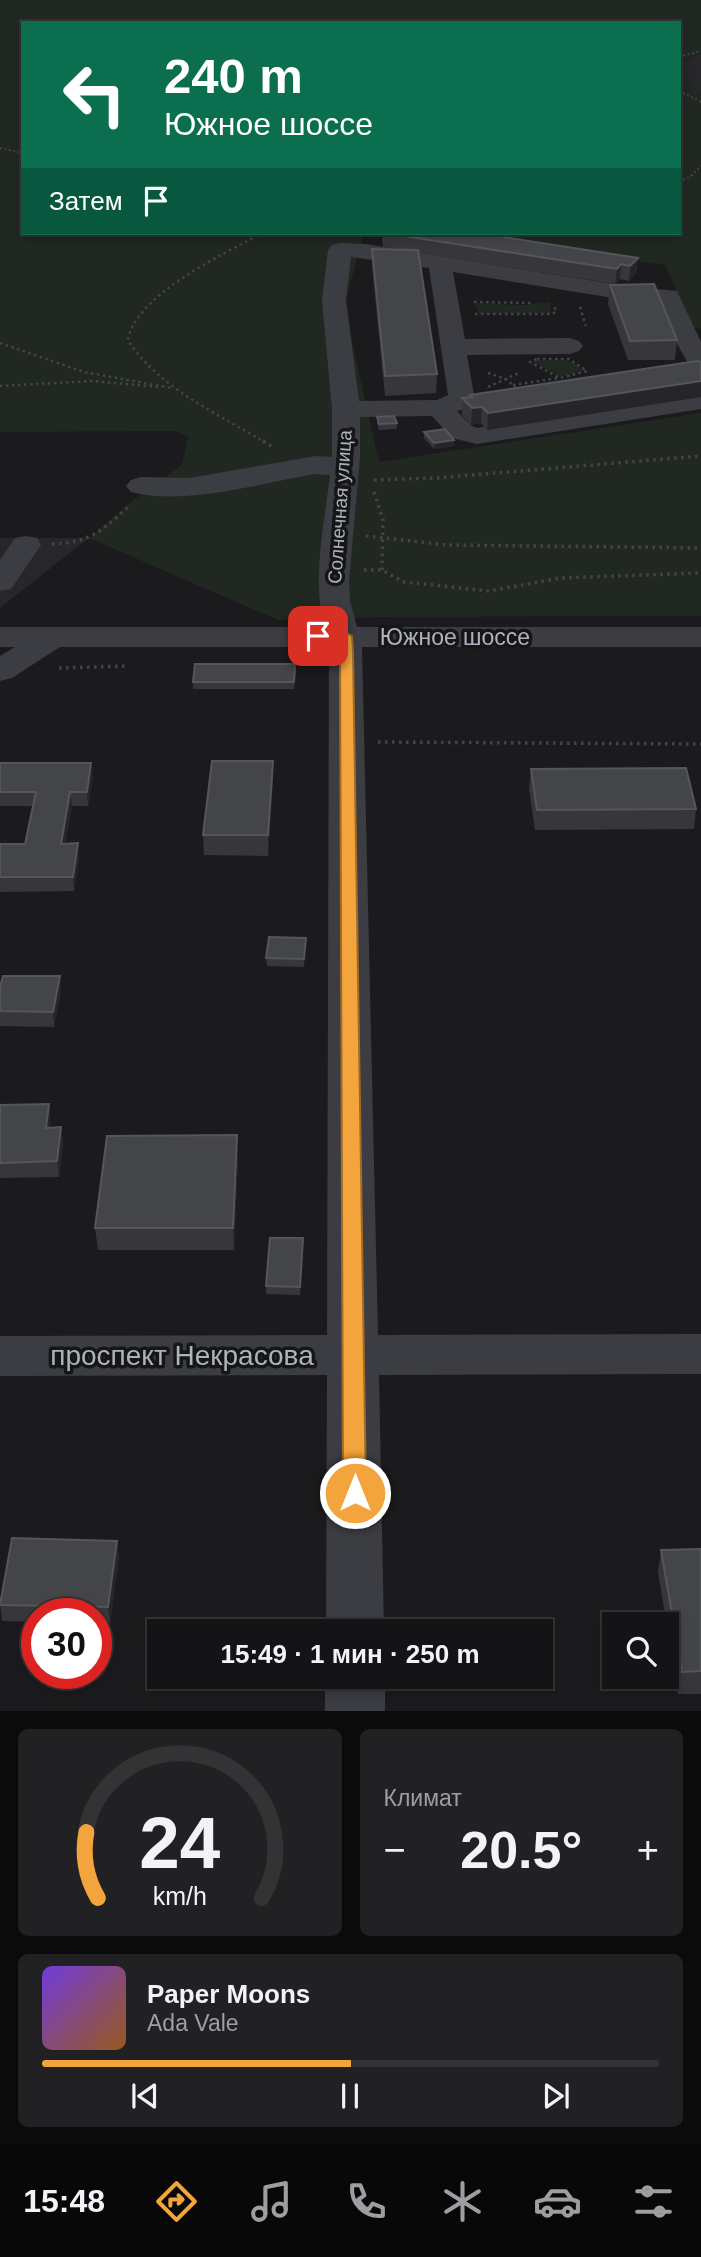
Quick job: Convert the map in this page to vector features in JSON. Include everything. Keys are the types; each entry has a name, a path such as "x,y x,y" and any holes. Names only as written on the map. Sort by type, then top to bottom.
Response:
{"street":[{"name":"Солнечная улица","path":"355,1619 345,636 334,601 346,409 334,300 340,250 365,251 440,263"},
{"path":"346,409 455,401 461,395 440,263 632,294 668,296 689,344 701,363"},
{"path":"453,347 570,346"},
{"path":"455,401 462,432 477,436 701,401"},
{"path":"151,486 189,487 344,471"},
{"path":"0,582 26,545"},
{"path":"0,618 0,635"},
{"name":"Южное шоссе","path":"0,635 701,637"},
{"path":"0,671 53,637"},
{"name":"проспект Некрасова","path":"0,1356 701,1354"},
{"path":"355,1689 355,1711"}],"path":[{"path":"681,56 701,51"},
{"path":"681,92 701,102"},
{"path":"0,148 21,153"},
{"path":"681,181 701,166"},
{"path":"259,235 213,260 168,291 131,326 128,340 141,361 177,389 285,455 344,471 436,478 701,456"},
{"path":"471,296 474,313 478,315 552,314 556,313 552,300"},
{"path":"471,302 540,302"},
{"path":"0,343 84,372 177,389"},
{"path":"455,401 534,365"},
{"path":"585,373 593,379"},
{"path":"513,385 560,378"},
{"path":"506,379 518,390"},
{"path":"0,386 92,381 177,389"},
{"path":"455,401 568,382"},
{"path":"26,545 77,544 93,539 151,486"},
{"path":"372,490 380,500 383,517 382,570"},
{"path":"382,537 447,545 701,548"},
{"path":"334,571 382,570 404,582 489,591 561,578 701,573"},
{"path":"345,742 701,744"}],"shaded area":[{"path":"0,0 701,0 701,52 683,62 683,73 701,94 701,328 694,328 665,265 455,235 681,235 681,21 21,21 21,235 363,235 346,300 352,341 379,462 701,413 701,616 278,620 89,538 132,501 182,465 188,437 175,431 0,432"},
{"path":"701,52 701,94 683,74 683,62"},
{"path":"550,302 551,313 479,314 475,303 523,305"},
{"path":"569,361 583,371 561,377 534,362"},
{"path":"0,538 89,538 0,608"}],"building":[{"path":"398,235 491,235 638,258 630,266 621,264 617,269"},
{"path":"372,249 418,250 437,374 385,376"},
{"path":"654,284 677,340 630,341 610,285"},
{"path":"701,362 701,381 488,413 482,407 472,408 462,398 472,397 470,395"},
{"path":"394,416 397,423 379,424 377,417"},
{"path":"445,429 454,440 434,443 424,432"},
{"path":"195,664 295,664 294,682 193,682"},
{"path":"212,761 273,761 268,835 203,835"},
{"path":"0,763 91,763 87,792 70,792 61,844 78,843 73,877 0,877 0,844 25,844 36,792 0,792"},
{"path":"686,768 696,809 537,810 531,769"},
{"path":"269,937 306,938 304,959 266,958"},
{"path":"3,976 60,976 53,1012 0,1011"},
{"path":"49,1104 46,1128 61,1127 57,1161 0,1163 0,1105"},
{"path":"237,1135 233,1228 95,1228 107,1136"},
{"path":"270,1238 303,1238 300,1287 266,1286"},
{"path":"12,1538 117,1541 109,1598 21,1598 21,1605 0,1605"},
{"path":"701,1549 701,1671 682,1672 679,1655 679,1612 672,1612 661,1550"}],"route":[{"path":"318,636 345,636 346,652 355,1493"}]}
